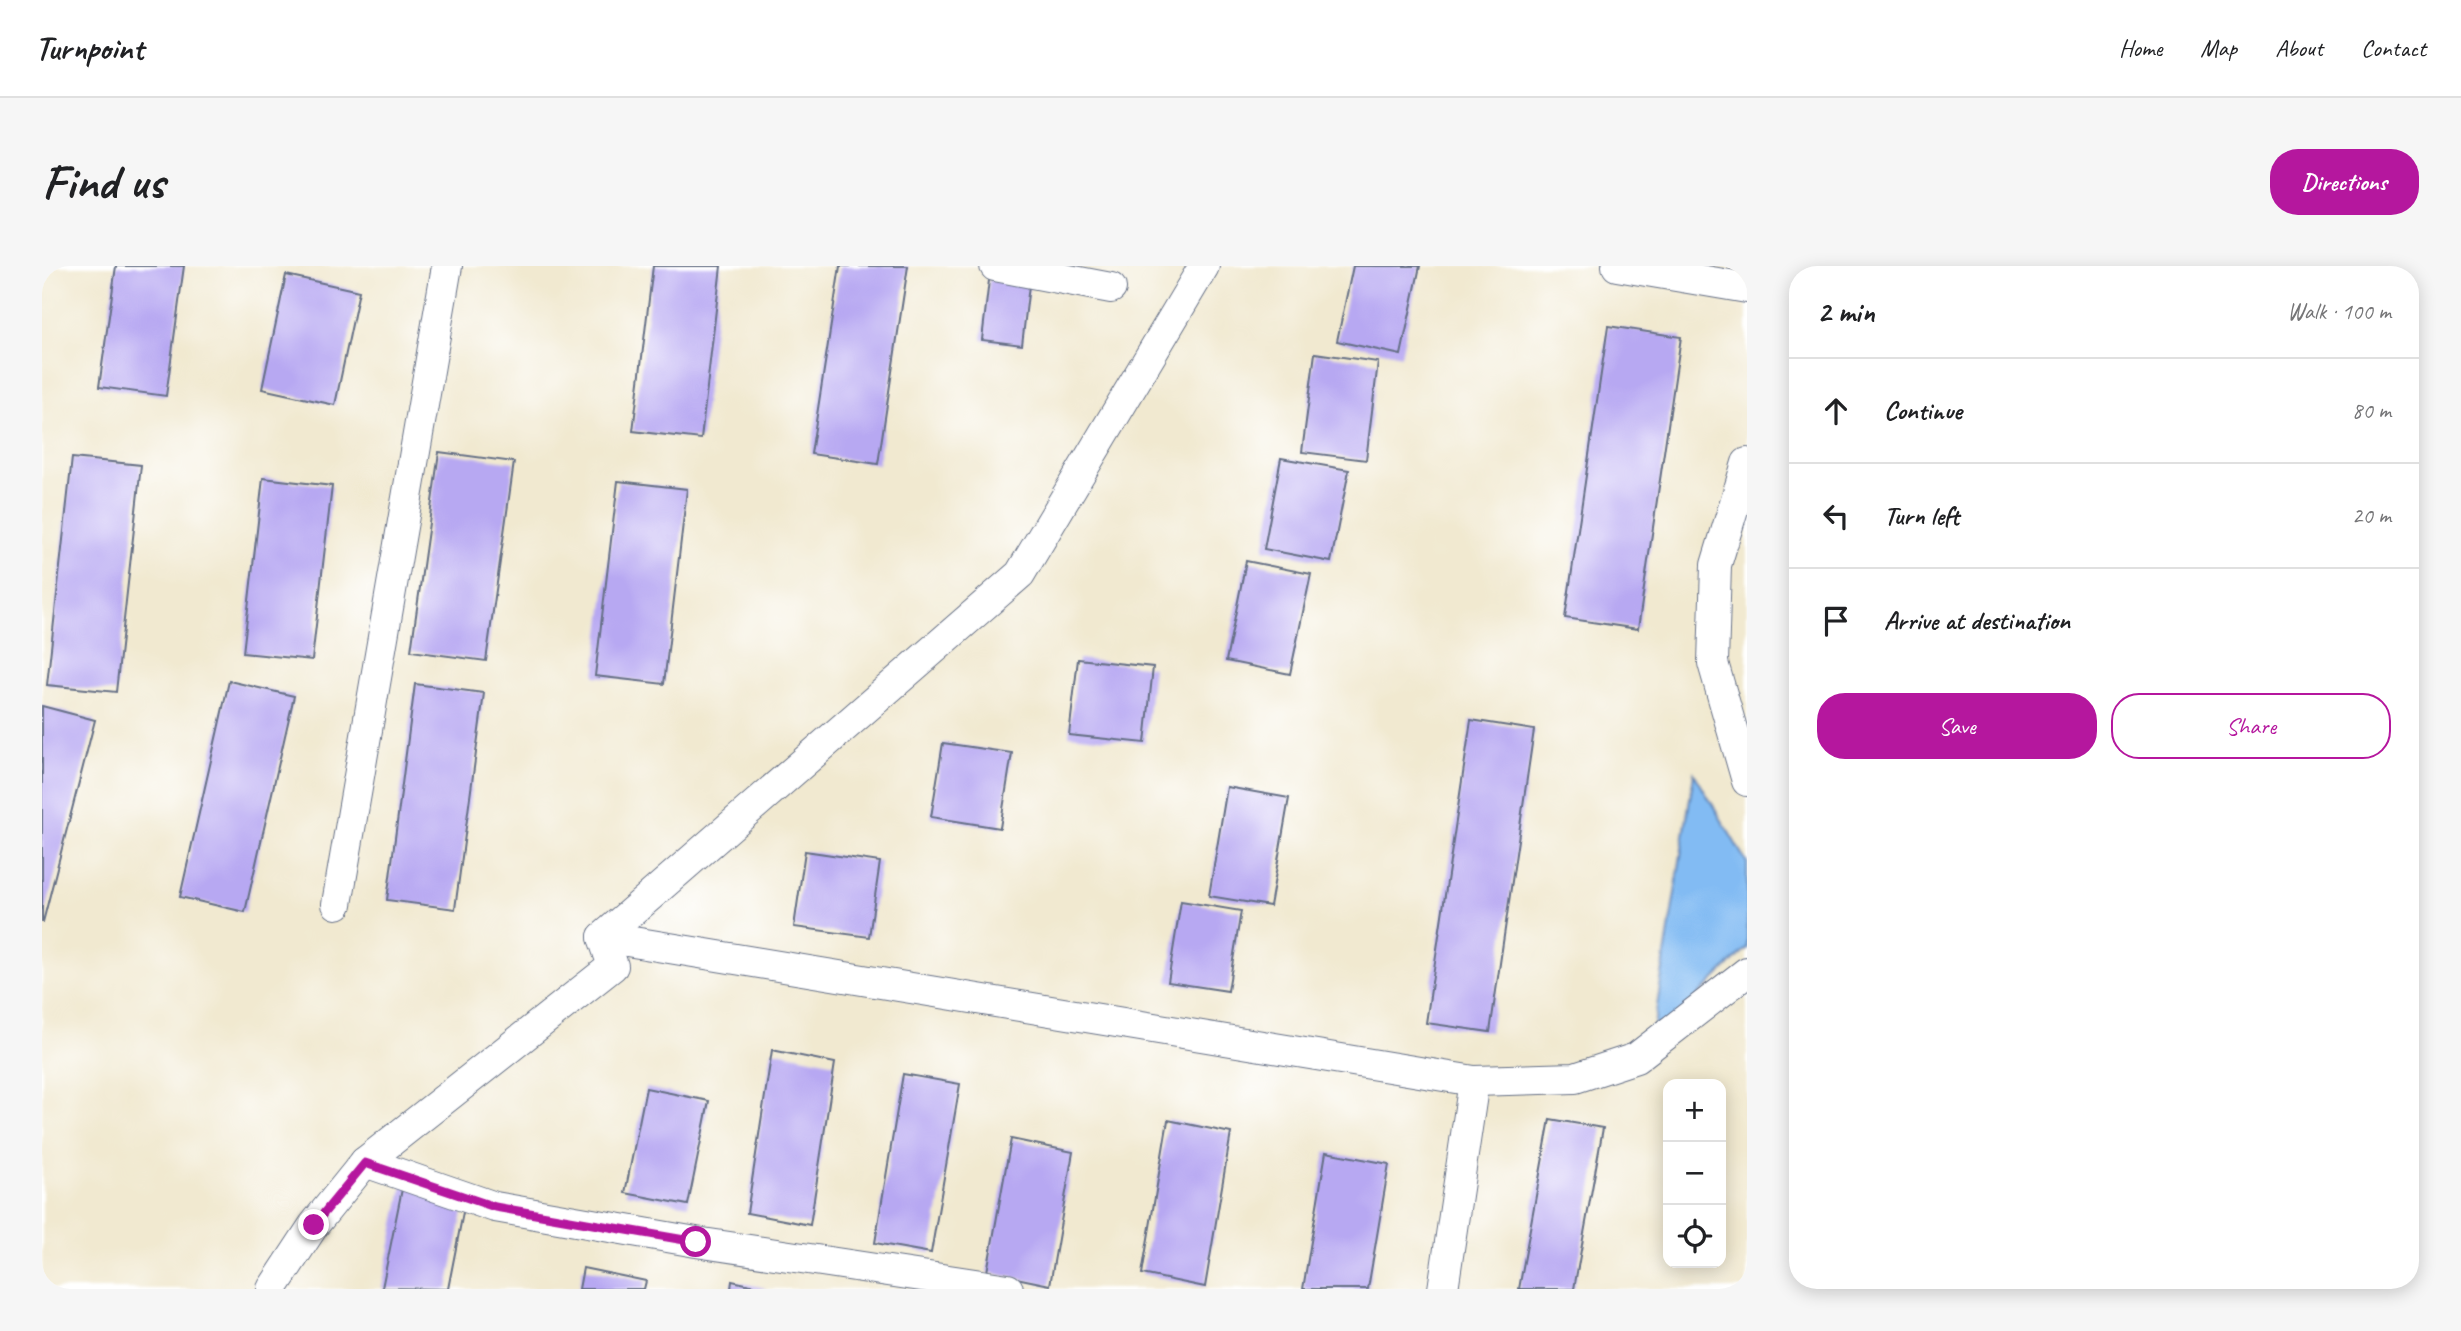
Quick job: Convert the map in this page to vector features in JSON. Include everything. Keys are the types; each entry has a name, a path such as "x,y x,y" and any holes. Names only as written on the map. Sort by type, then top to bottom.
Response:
{"street":[{"path":"337,904 447,266"},
{"path":"995,266 1111,288"},
{"path":"603,937 1020,574 1204,266"},
{"path":"1616,266 1747,288"},
{"path":"1747,463 1716,565 1713,663 1747,781"},
{"path":"603,937 1474,1081 1575,1078 1636,1058 1747,972"},
{"path":"272,1289 314,1225 365,1163 613,966 603,937"},
{"path":"1443,1289 1474,1081"},
{"path":"365,1163 495,1207 696,1242 1008,1289"}],"water":[{"path":"1694,773 1747,863 1747,948 1671,1022 1654,1025"}],"building":[{"path":"116,266 184,266 166,396 99,387"},
{"path":"653,266 721,266 701,439 633,431"},
{"path":"840,266 908,266 878,464 811,454"},
{"path":"1353,266 1420,266 1401,355 1337,341"},
{"path":"286,275 359,291 335,405 262,389"},
{"path":"989,280 1029,285 1022,345 982,340"},
{"path":"1608,326 1681,337 1638,629 1565,618"},
{"path":"1315,353 1378,362 1366,460 1302,452"},
{"path":"439,452 514,462 486,661 411,651"},
{"path":"72,458 141,465 116,692 47,685"},
{"path":"1281,458 1349,470 1331,562 1264,549"},
{"path":"263,478 332,486 312,660 243,653"},
{"path":"618,481 687,489 664,684 595,676"},
{"path":"1246,561 1311,574 1290,674 1226,661"},
{"path":"1078,659 1153,667 1145,743 1069,735"},
{"path":"229,681 294,696 245,912 180,897"},
{"path":"415,684 484,693 455,909 387,900"},
{"path":"42,706 95,720 43,922 42,922"},
{"path":"1471,720 1534,730 1490,1032 1426,1023"},
{"path":"943,743 1012,753 1000,828 931,817"},
{"path":"1227,787 1289,798 1270,906 1209,896"},
{"path":"805,851 880,862 869,937 794,927"},
{"path":"1181,901 1241,911 1228,991 1168,982"},
{"path":"772,1050 835,1063 810,1225 747,1213"},
{"path":"903,1074 960,1084 931,1253 875,1243"},
{"path":"646,1088 709,1101 688,1205 625,1193"},
{"path":"1550,1119 1603,1128 1574,1289 1519,1289"},
{"path":"1168,1120 1231,1133 1205,1287 1142,1274"},
{"path":"1011,1139 1073,1152 1050,1285 987,1272"},
{"path":"1326,1152 1389,1164 1368,1289 1303,1289"},
{"path":"403,1184 466,1197 448,1289 382,1288"},
{"path":"583,1268 646,1281 644,1289 579,1289"},
{"path":"732,1281 765,1288 765,1289 731,1289"}],"route":[{"path":"314,1225 365,1163 495,1207 696,1242"}]}
